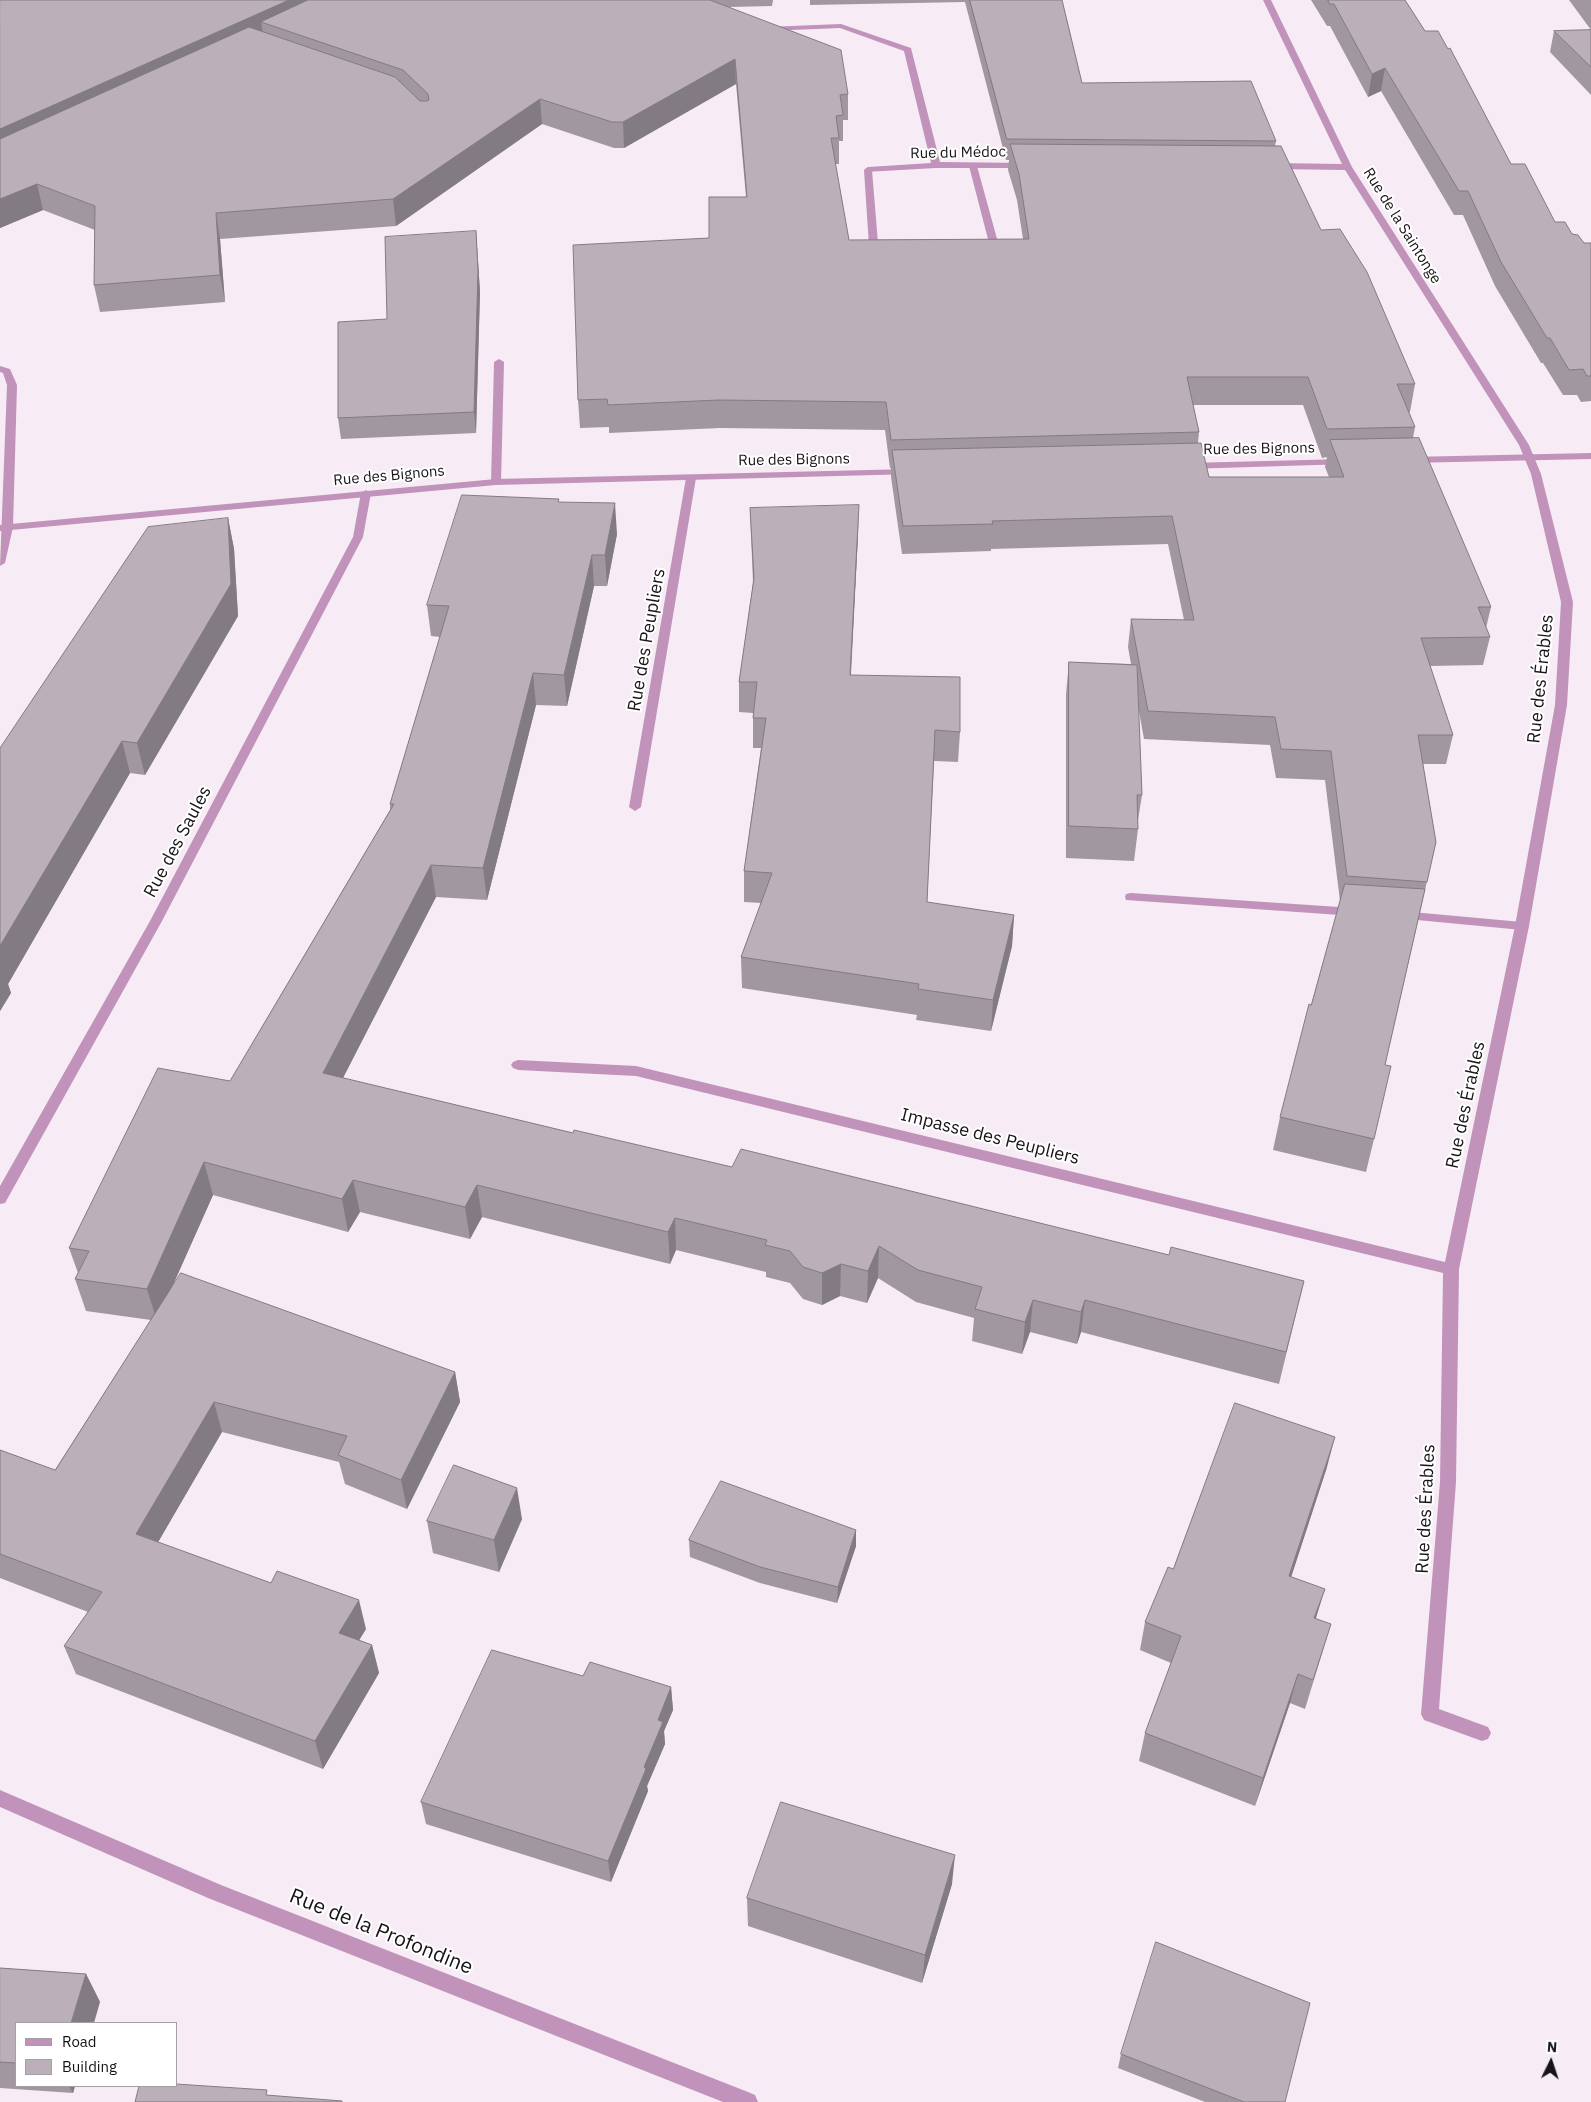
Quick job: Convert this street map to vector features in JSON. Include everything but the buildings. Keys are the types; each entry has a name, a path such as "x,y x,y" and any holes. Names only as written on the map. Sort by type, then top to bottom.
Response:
{"street":[{"name":"Rue de la Saintonge","path":"1267,0 1348,166 1519,436 1529,458"},
{"path":"753,30 841,26 908,50 936,165"},
{"name":"Rue du Médoc","path":"894,246 874,246 868,170 936,165 1032,166"},
{"path":"973,166 994,246 974,246"},
{"path":"1259,166 1348,166"},
{"path":"496,482 499,362"},
{"path":"0,369 6,371 12,384 4,527 0,563"},
{"path":"1397,460 1591,456"},
{"name":"Rue des Érables","path":"1482,1733 1430,1714 1448,1482 1451,1269 1522,926 1561,705 1567,602 1536,474 1529,458"},
{"name":"Rue des Bignons","path":"1178,466 1357,462"},
{"name":"Rue des Bignons","path":"4,527 496,482 920,472"},
{"name":"Rue des Peupliers","path":"636,807 691,478"},
{"name":"Rue des Saules","path":"0,1199 156,921 358,537 366,493"},
{"path":"1131,898 1368,913"},
{"path":"1388,914 1522,926"},
{"name":"Impasse des Peupliers","path":"518,1065 636,1071 1451,1269"},
{"name":"Rue de la Profondine","path":"0,1798 215,1892 748,2102"}]}
